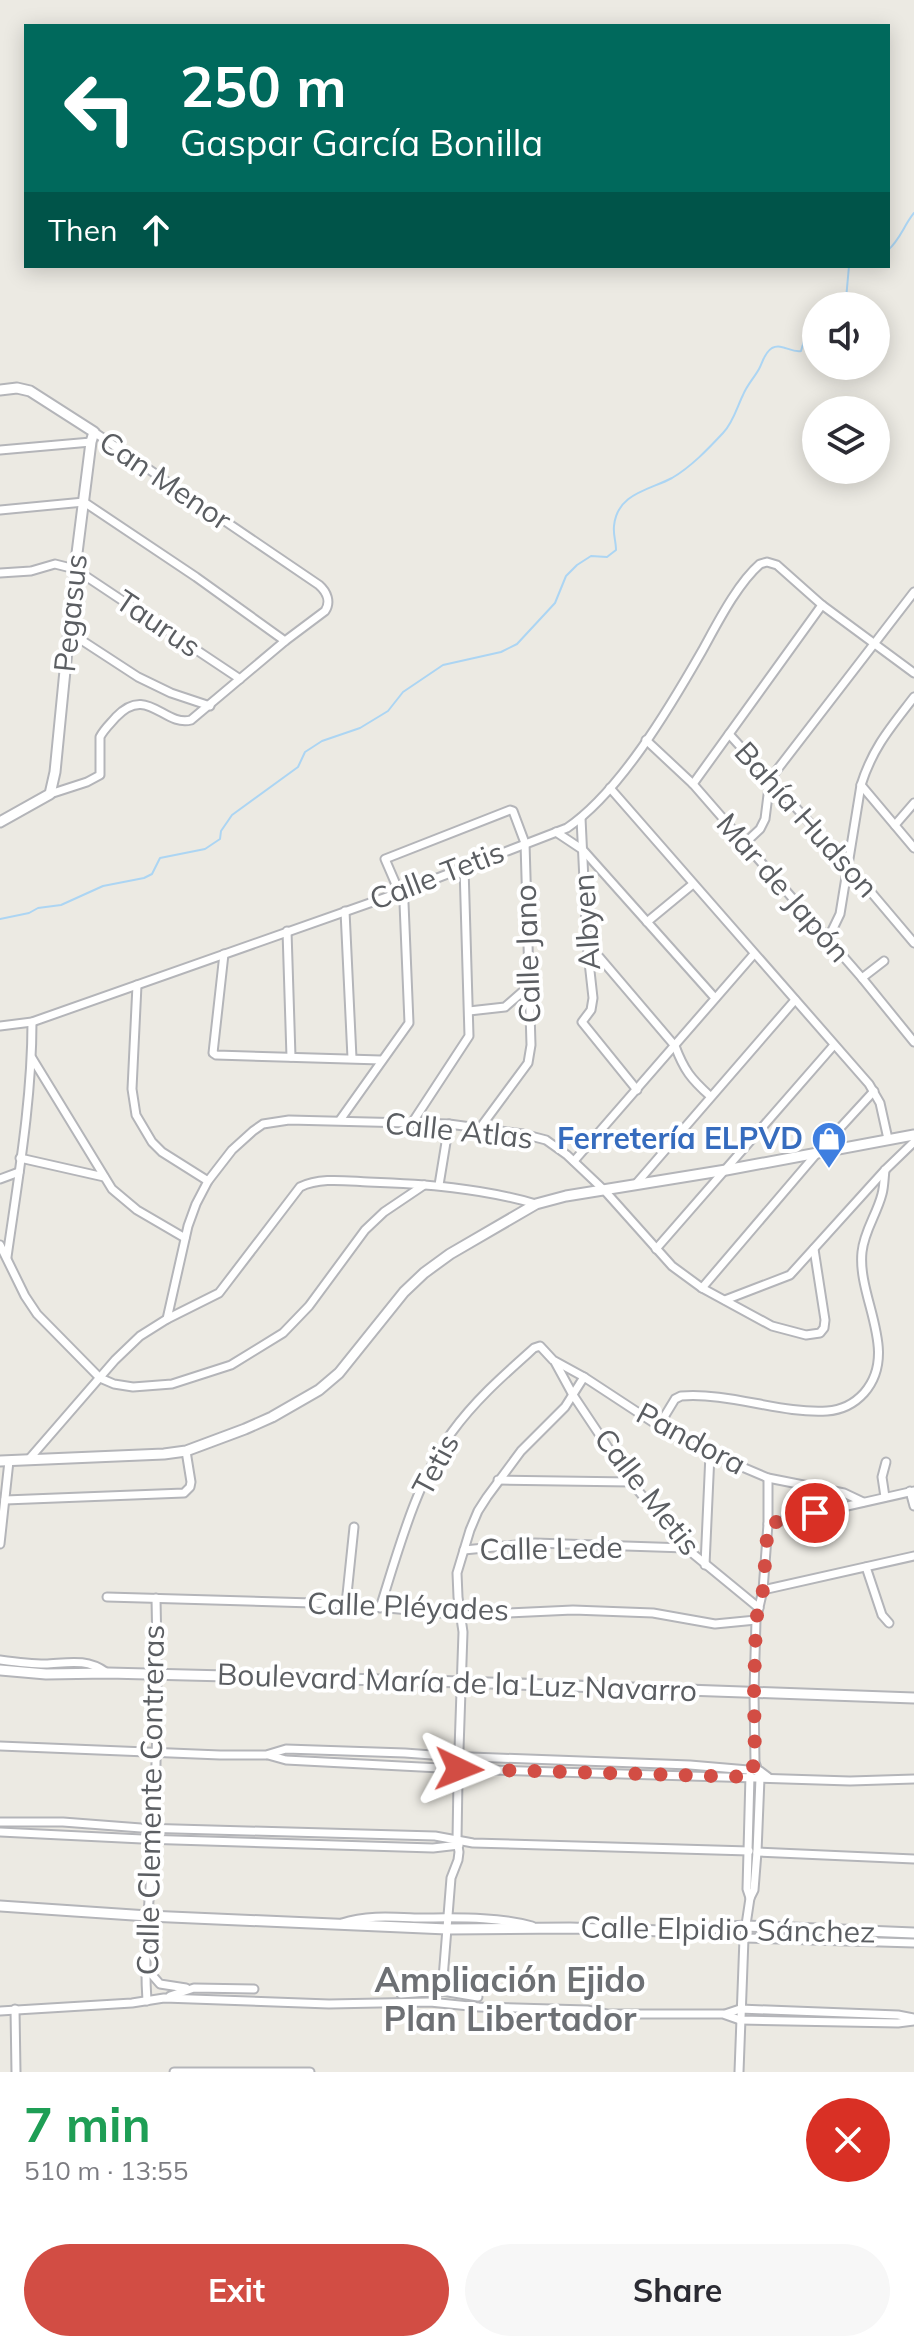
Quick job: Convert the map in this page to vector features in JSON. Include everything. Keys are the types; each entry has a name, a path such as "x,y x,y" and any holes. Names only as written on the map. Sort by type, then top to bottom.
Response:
{"street":[{"name":"Can Menor","path":"0,390 17,388 30,391 92,437 325,590 328,606 325,611 285,641"},
{"path":"0,450 92,437"},
{"name":"Pegasus","path":"50,794 92,437"},
{"path":"0,510 84,502 285,641 187,722 144,705 124,709 100,737 100,775 50,794 0,822"},
{"name":"Calle Tetis","path":"0,1026 32,1022 401,892 556,832 581,818 610,788 684,684 726,609 756,567 767,562 777,565 822,605"},
{"path":"0,573 31,571 55,564 75,569"},
{"name":"Taurus","path":"75,569 240,679"},
{"path":"744,844 760,829 765,819 770,779 914,592"},
{"path":"693,784 822,605 914,673"},
{"path":"69,632 138,677 171,693 210,706"},
{"path":"828,939 840,914 866,767 878,744 914,697"},
{"name":"Bahía Hudson","path":"729,734 914,943"},
{"name":"Mar de Japón","path":"646,740 693,784 914,1042"},
{"path":"861,785 914,848"},
{"path":"610,788 874,1091 885,1117 888,1139"},
{"path":"895,825 914,803"},
{"name":"Calle Jano","path":"401,892 385,859 512,810 525,843 530,1053 528,1063 480,1128"},
{"name":"Albyen","path":"581,818 592,1005 582,1022 637,1090"},
{"path":"556,832 583,850 715,998"},
{"path":"412,1123 466,1042 470,1030 464,867"},
{"path":"647,922 693,884"},
{"path":"340,1120 409,1023 401,892"},
{"path":"345,911 352,1058"},
{"path":"287,931 291,1057"},
{"path":"587,944 675,1046 688,1076 710,1096"},
{"path":"224,954 213,1053 381,1060"},
{"path":"574,1161 754,954"},
{"path":"862,978 884,961"},
{"path":"137,985 132,1089 136,1115 152,1142 162,1152 208,1181"},
{"path":"469,1011 505,1007 529,986"},
{"path":"635,1185 795,1000"},
{"path":"7,1257 32,1058 32,1022"},
{"path":"656,1249 834,1045"},
{"path":"32,1058 112,1189 137,1210 185,1238"},
{"path":"702,1288 874,1091"},
{"name":"Calle Atlas","path":"167,1319 193,1211 208,1181 232,1150 263,1124 289,1120 449,1124 546,1140 574,1161 605,1191 680,1273 772,1326 806,1335 820,1333 825,1320 814,1249"},
{"path":"439,1185 449,1124"},
{"path":"0,1544 5,1461 129,1457 186,1451 272,1417 319,1390 339,1373 404,1292 424,1273 450,1254 536,1204 566,1196 914,1135"},
{"path":"725,1300 790,1275 914,1142"},
{"path":"20,1158 104,1177"},
{"path":"658,1427 675,1399 681,1396 744,1400 827,1411 844,1408 868,1388 878,1360 875,1323 862,1254 882,1196 885,1170"},
{"path":"0,1179 19,1172"},
{"path":"30,1458 140,1336 219,1293 300,1187 309,1183 335,1181 426,1184 493,1193 536,1204"},
{"path":"0,1245 37,1314 100,1378 133,1387 172,1384 231,1365 283,1333 309,1306 365,1230 384,1212 426,1184"},
{"name":"Pandora","path":"534,1348 543,1346 553,1360 658,1427 710,1454 768,1478 844,1493 863,1502"},
{"name":"Tetis","path":"380,1608 419,1494 450,1435 484,1393 534,1348"},
{"name":"Calle Metis","path":"553,1360 631,1482 686,1548 759,1608"},
{"path":"442,1991 451,1878 458,1860 463,1632 457,1573 478,1511 498,1480 521,1451 565,1407 584,1377"},
{"path":"5,1500 184,1493 191,1482 186,1451"},
{"path":"705,1565 710,1454"},
{"path":"885,1497 882,1477 886,1462"},
{"path":"739,2072 744,1938 750,1898 747,1889 753,1852 758,1775 754,1692 756,1620 763,1590 768,1478"},
{"path":"498,1480 631,1482"},
{"path":"768,1524 912,1491 914,1506"},
{"path":"346,1604 354,1527"},
{"name":"Calle Lede","path":"464,1550 535,1543 686,1548"},
{"path":"763,1590 914,1556"},
{"path":"866,1567 882,1615 889,1623"},
{"name":"Calle Pléyades","path":"107,1597 346,1604 461,1615 573,1610 653,1613 715,1624 756,1620"},
{"name":"Calle Clemente Contreras","path":"147,2001 145,1966 154,1828 158,1675 156,1598"},
{"path":"0,1660 45,1664 70,1661 92,1663 108,1673"},
{"name":"Boulevard María de la Luz Navarro","path":"0,1670 46,1674 462,1682 914,1698"},
{"path":"0,1746 266,1755 286,1760 459,1769 758,1775 850,1781 914,1779"},
{"path":"266,1755 286,1749 405,1753 690,1765 758,1775"},
{"path":"0,1822 435,1836 473,1843 914,1859"},
{"path":"201,1828 202,1840"},
{"path":"0,1832 433,1848 458,1842"},
{"name":"Calle Elpidio Sánchez","path":"0,1906 447,1929 663,1931 746,1926 914,1933"},
{"name":"Calle Elpidio Sánchez","path":"337,1925 362,1918 448,1918 501,1920 541,1929"},
{"name":"Calle Elpidio Sánchez","path":"744,1938 914,1943"},
{"path":"145,1966 160,1984 254,1989"},
{"path":"0,2011 147,2001 194,1988"},
{"path":"401,1994 442,1991 478,1997"},
{"path":"164,1998 329,2004 430,2002 479,2007 587,2010 607,2014 723,2014 740,2009 898,2015 914,2020"},
{"path":"15,2009 16,2072"},
{"path":"723,2014 740,2020 898,2023 914,2020"},
{"path":"174,2072 310,2072"}],"waterway":[{"path":"890,248 914,213"},
{"path":"847,292 849,268"},
{"path":"0,919 61,905 103,886 144,878 152,874 160,858 205,849 220,839 221,831 232,815 298,767 305,752 322,741 360,728 388,711 403,692 443,665 501,652 517,644 555,603 566,576 577,565 591,556 607,557 616,550 614,526 621,506 636,494 679,474 730,425 767,352 776,347 794,351 801,351 802,348"}],"place":[{"name":"Ferretería ELPVD","path":"829,1170"}],"district":[{"name":"Ampliación Ejido Plan Libertador","path":"510,2000"}],"route":[{"path":"459,1769 750,1777 755,1762 756,1620 763,1590 768,1524 815,1513"}]}
